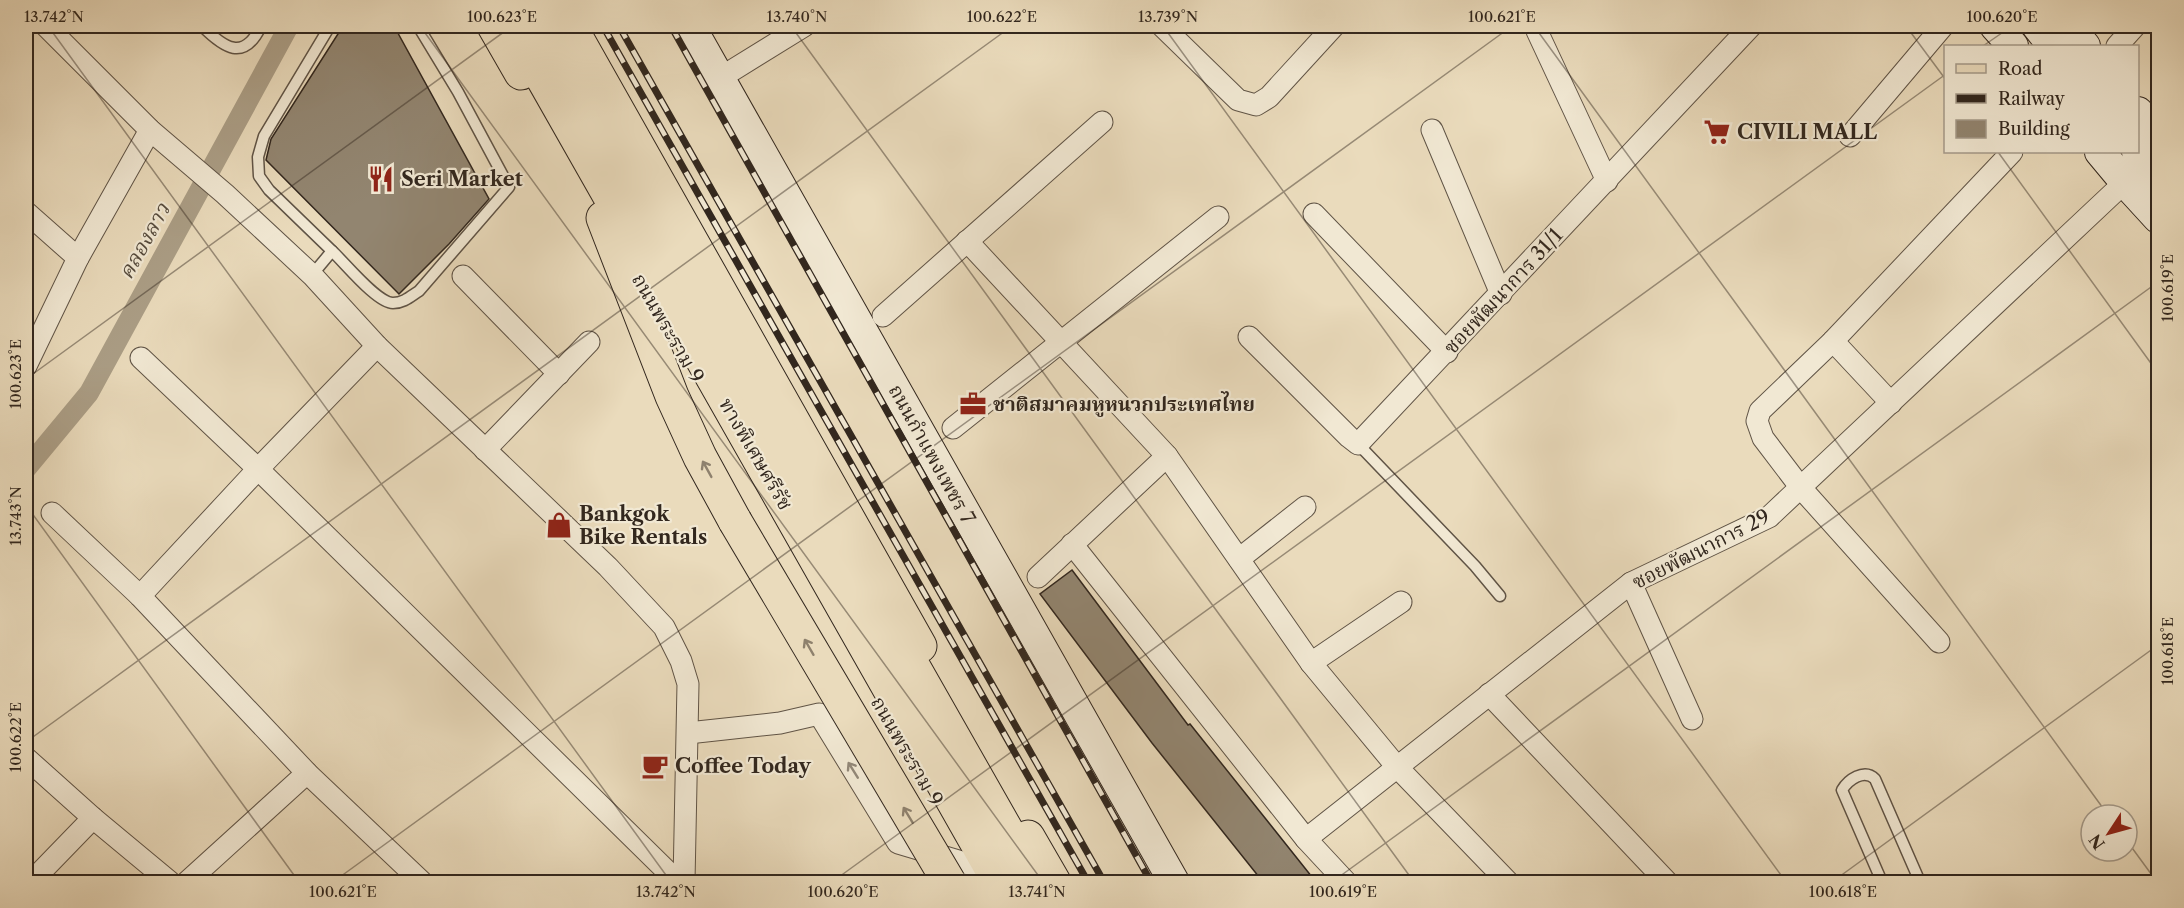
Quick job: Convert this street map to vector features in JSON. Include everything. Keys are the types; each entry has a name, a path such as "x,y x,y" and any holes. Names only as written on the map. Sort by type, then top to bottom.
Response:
{"main road":[{"name":"ถนนพระราม 9","path":"494,26 599,208 968,877"},
{"name":"ทางพิเศษศรีรัช","path":"513,26 999,882"},
{"name":"ทางพิเศษศรีรัช","path":"549,26 1036,882"},
{"path":"570,26 1054,882"},
{"path":"599,208 672,396 700,457 735,521 968,877"}],"street":[{"path":"46,26 150,130 194,166 312,275 377,346 608,567 664,627 681,662 687,684 684,882"},
{"name":"ถนนกำแพงเพชร 7","path":"690,26 1174,882"},
{"path":"720,78 804,26"},
{"path":"1162,26 1238,100 1256,105 1269,97 1334,26"},
{"name":"ซอยพัฒนาการ 31/1","path":"1358,444 1447,352 1751,26"},
{"path":"1850,136 1943,26"},
{"path":"1995,26 2012,45"},
{"path":"2020,26 2035,45"},
{"path":"2037,26 2052,45"},
{"path":"2068,26 2084,45"},
{"path":"2118,45 2135,26"},
{"path":"1537,31 1607,181"},
{"path":"2139,113 2158,139"},
{"path":"883,316 1102,122"},
{"path":"26,366 78,258 150,130"},
{"path":"1432,130 1501,294"},
{"path":"1940,642 1800,488 1763,438 1756,421 1760,411 1833,341 2011,153"},
{"path":"2101,153 2149,195"},
{"path":"2123,153 2149,195"},
{"path":"2137,153 2149,195"},
{"name":"ซอยพัฒนาการ 29","path":"1306,839 1631,583 1769,518 1891,403 2149,195"},
{"path":"26,212 78,258"},
{"path":"1314,214 1447,352"},
{"path":"953,428 1218,217"},
{"path":"968,241 1167,456 1311,663 1397,767 1508,882"},
{"path":"463,276 559,374"},
{"path":"1249,337 1348,437 1358,444"},
{"path":"1833,341 1891,403"},
{"path":"485,450 590,342"},
{"path":"140,597 258,468 377,346"},
{"path":"141,358 258,468 678,882"},
{"path":"1038,577 1167,456"},
{"path":"1239,559 1305,507"},
{"path":"52,513 140,597 307,773 422,882"},
{"path":"1072,544 1306,839 1346,882"},
{"path":"1631,583 1692,719"},
{"path":"1311,663 1401,602"},
{"path":"1489,694 1667,882"},
{"path":"688,732 780,723 819,714 898,843 968,877"},
{"path":"26,758 170,882"},
{"path":"187,882 307,773"},
{"path":"31,882 93,818"}],"lane":[{"path":"202,26 228,47 239,48 254,40 261,26"},
{"path":"330,26 264,136 258,157 259,176 269,190 376,295 391,303 404,301 419,291 509,187 458,92 418,26"},
{"path":"312,275 332,251"},
{"path":"1358,444 1500,596"},
{"path":"1882,882 1842,790 1846,783 1862,774 1870,775 1875,779 1920,882"}],"building":[{"name":"Seri Market","path":"343,26 394,26 489,199 449,244 399,294 266,160 271,139"},
{"path":"1072,570 1188,725 1190,724 1316,882 1263,882 1152,743 1040,594"}],"waterway":[{"name":"คลองลาว","path":"26,469 89,393 289,26"}],"railway":[{"path":"603,26 1088,882"},
{"path":"619,26 1104,882"},
{"path":"671,26 1151,882"}],"place":[{"name":"CIVILI MALL","path":"1717,132"},
{"name":"Seri Market","path":"381,179"},
{"name":"ชาติสมาคมหูหนวกประเทศไทย","path":"973,404"},
{"name":"Bankgok Bike Rentals","path":"559,525"},
{"name":"Coffee Today","path":"655,766"}]}
